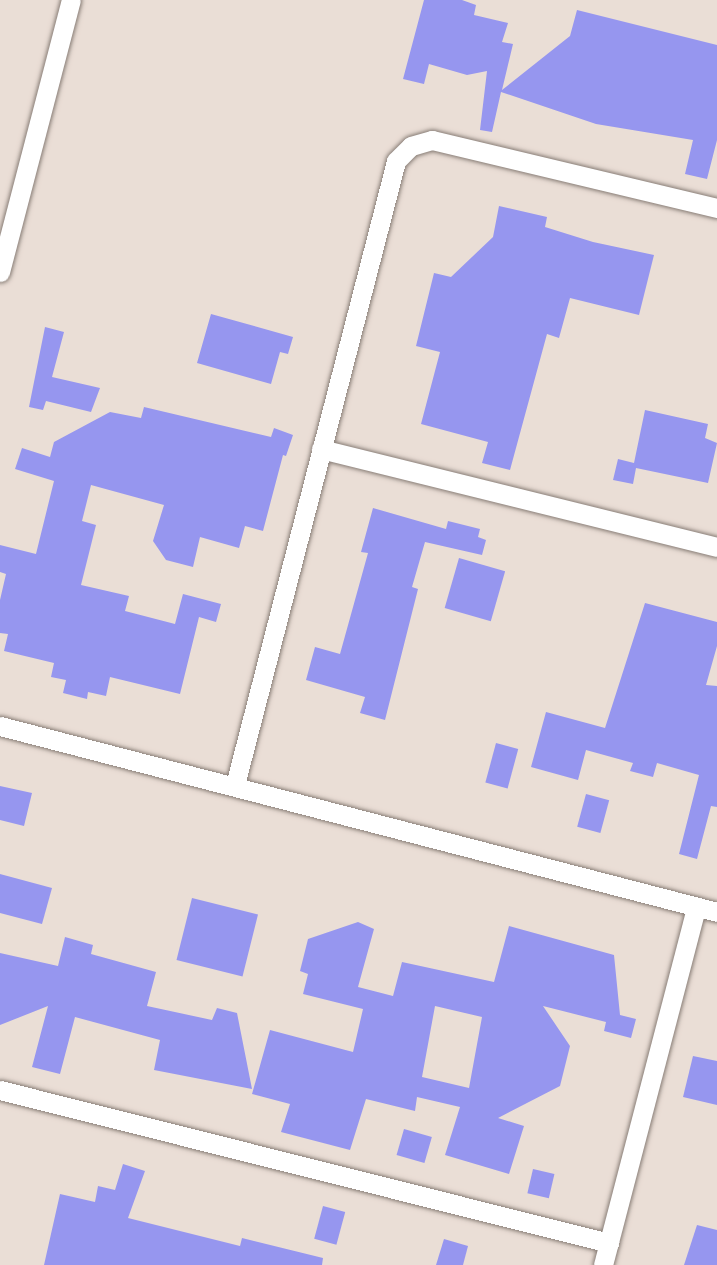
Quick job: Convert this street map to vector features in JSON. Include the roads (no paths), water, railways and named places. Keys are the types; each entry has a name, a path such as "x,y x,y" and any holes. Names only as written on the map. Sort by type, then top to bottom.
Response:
{"street":[{"path":"0,272 71,0"},
{"path":"235,785 396,161 411,146 432,140 717,208"},
{"path":"321,449 717,547"},
{"path":"0,726 717,912"},
{"path":"603,1265 696,906"},
{"path":"0,1090 609,1243"}]}
